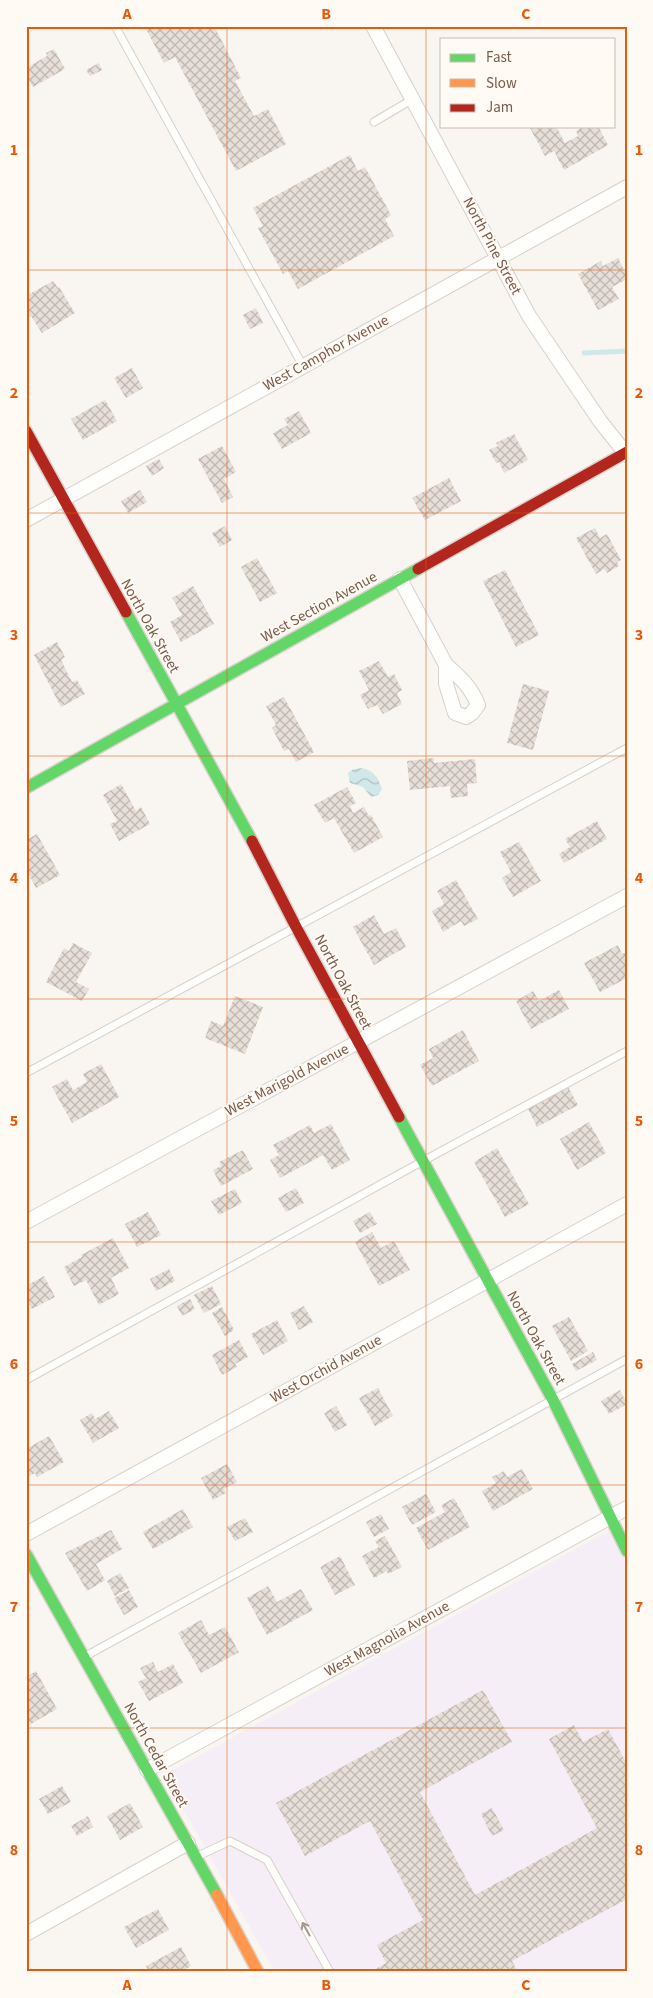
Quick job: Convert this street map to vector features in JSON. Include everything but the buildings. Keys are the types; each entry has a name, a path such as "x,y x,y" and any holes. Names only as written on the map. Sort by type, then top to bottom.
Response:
{"street":[{"name":"North Pine Street","path":"373,26 529,316 600,421 626,453"},
{"name":"West Camphor Avenue","path":"26,520 627,187"},
{"name":"North Oak Street","path":"26,431 256,848 296,927 553,1400 627,1551"},
{"name":"West Section Avenue","path":"26,788 626,453"},
{"path":"400,579 446,665"},
{"name":"West Marigold Avenue","path":"26,1222 627,896"},
{"name":"West Orchid Avenue","path":"26,1534 627,1204"},
{"name":"West Magnolia Avenue","path":"147,1770 627,1508"},
{"name":"North Cedar Street","path":"26,1554 188,1842 258,1972"},
{"path":"26,1934 188,1842"}],"lane":[{"path":"115,26 303,366"},
{"path":"374,122 413,99"},
{"path":"26,1073 627,748"},
{"path":"26,1380 627,1051"},
{"path":"84,1657 627,1359"},
{"path":"196,1857 230,1841 267,1860 330,1972"}],"shaded area":[{"path":"612,1529 627,1557 627,1972 275,1972 164,1775"}],"water":[{"path":"362,768 373,773 377,778 382,789 378,795 371,797 363,787 350,783 348,773 354,769"}],"waterway":[{"path":"584,353 627,351"}],"traffic: fast":[{"path":"26,788 418,569"},
{"path":"126,612 252,841"},
{"path":"399,1117 553,1400 627,1551"},
{"path":"26,1554 217,1895"}],"traffic: slow":[{"path":"217,1895 258,1972"}],"traffic: jam":[{"path":"26,431 126,612"},
{"path":"418,569 627,452"},
{"path":"252,841 296,927 399,1117"}]}
